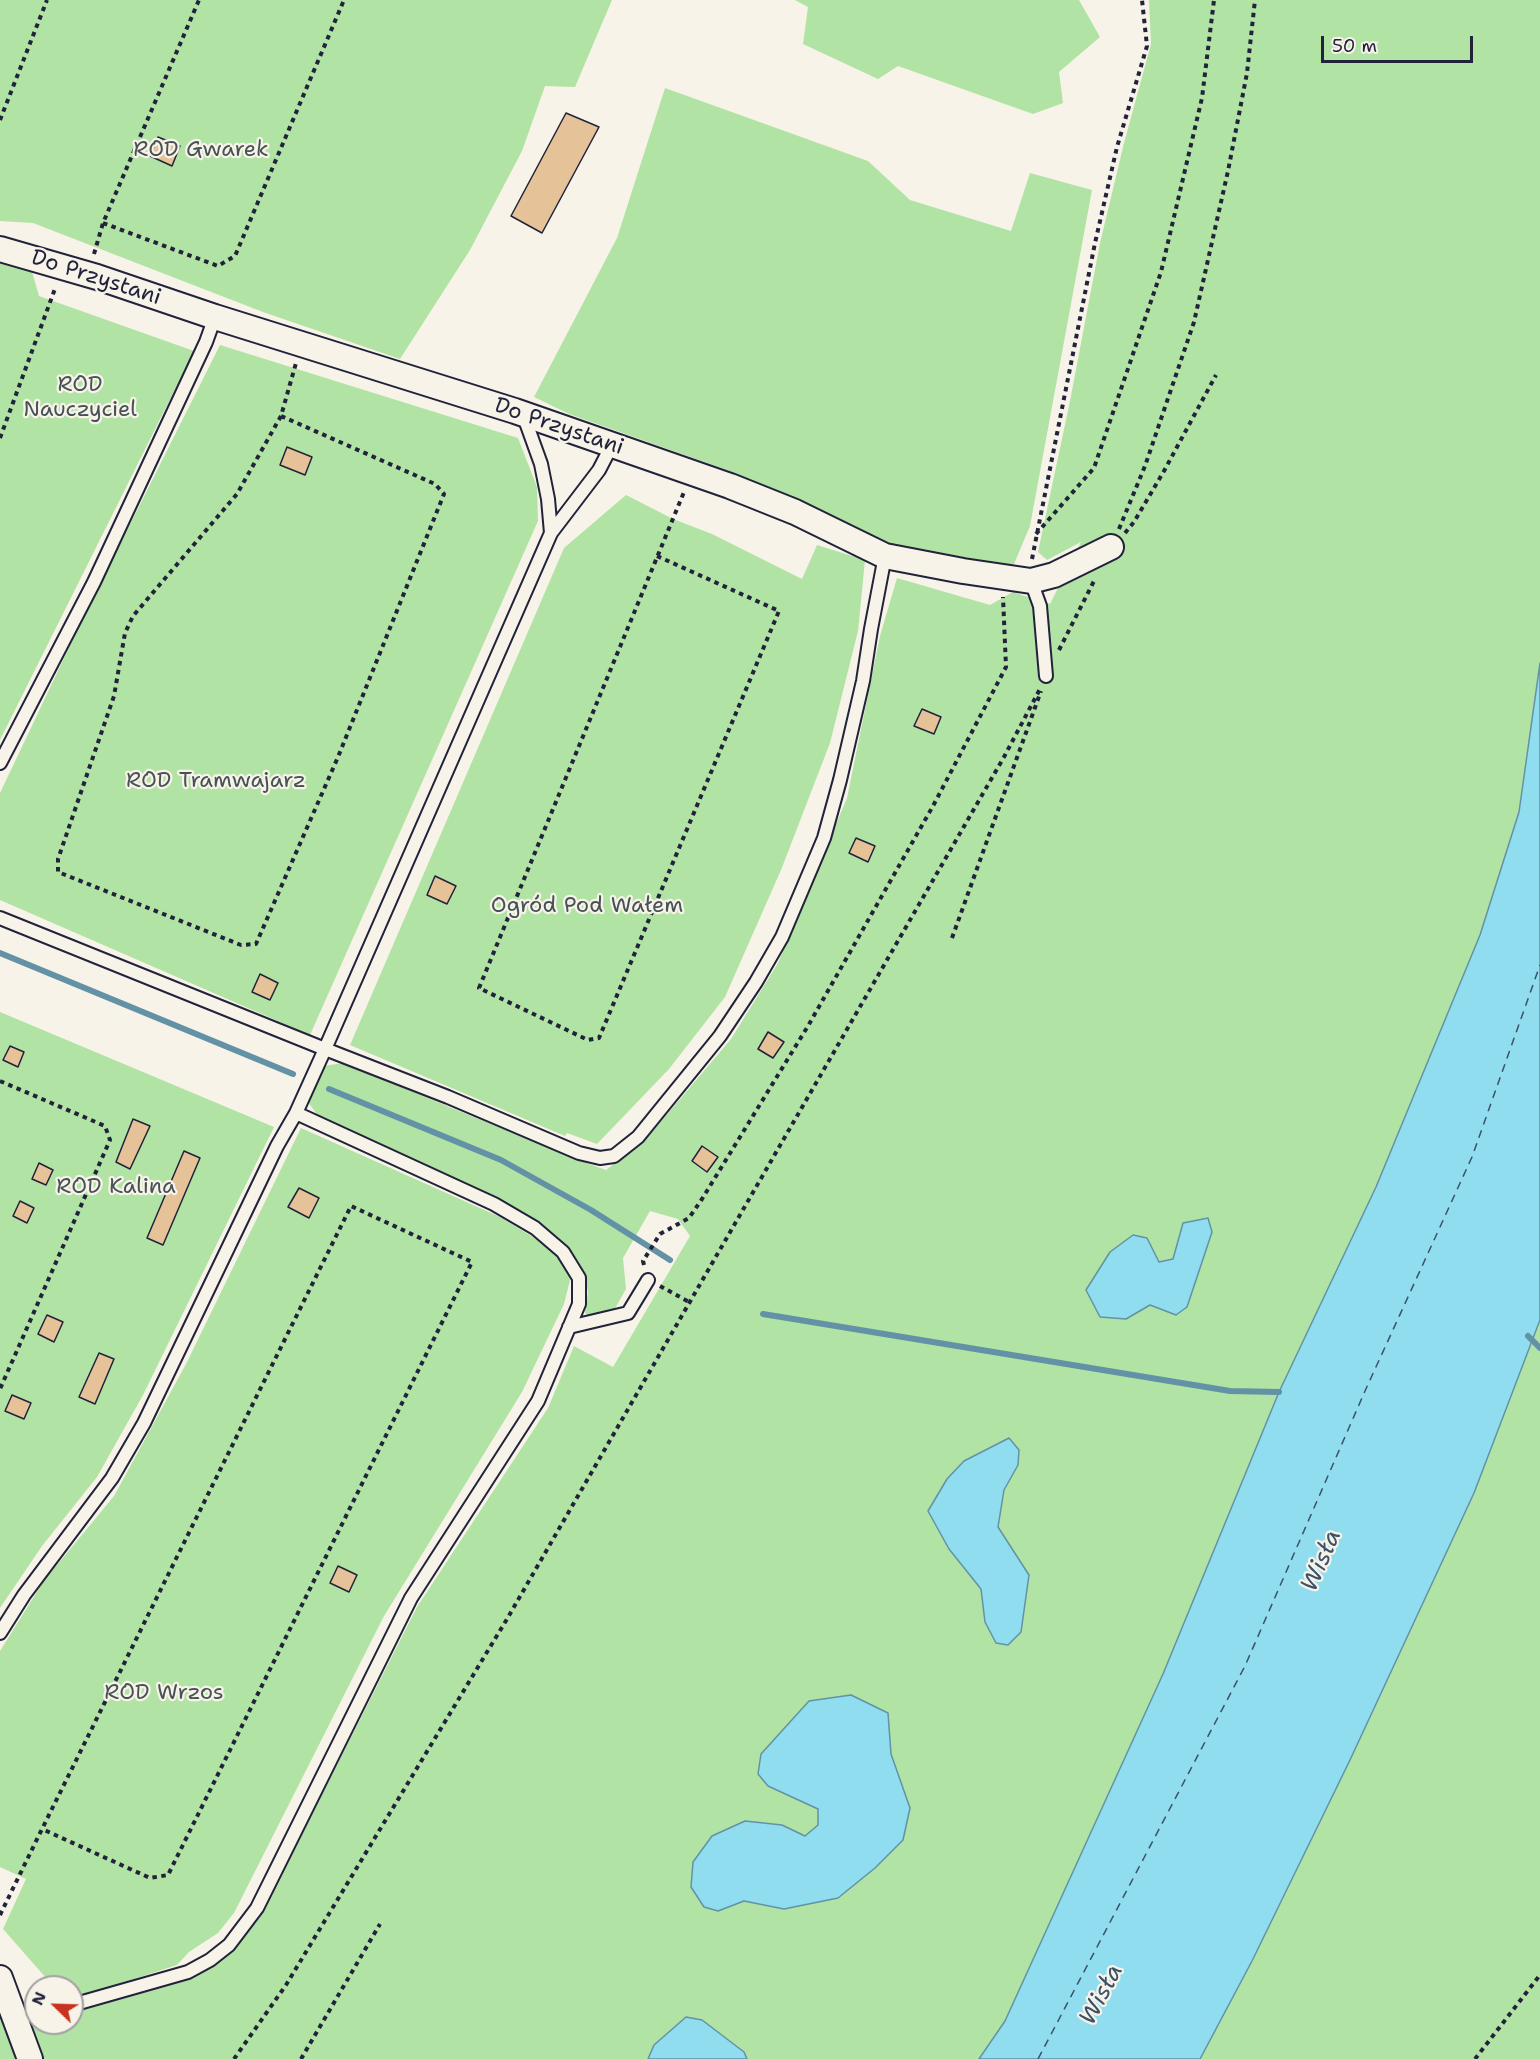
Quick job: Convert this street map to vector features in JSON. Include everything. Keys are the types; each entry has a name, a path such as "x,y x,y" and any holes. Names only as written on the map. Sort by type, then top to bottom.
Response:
{"street":[{"name":"Do Przystani","path":"0,249 97,277 523,414 692,472 795,512 885,555 963,571 1031,581 1054,575 1111,548"},
{"path":"2,1989 24,2014"},
{"path":"28,2035 30,2059"}],"lane":[{"path":"0,762 94,582 216,317"},
{"path":"523,414 541,464 548,499 550,533"},
{"path":"0,1633 24,1595 112,1478 144,1423 277,1146 297,1113 550,533 599,470 612,445"},
{"path":"0,918 448,1097 579,1153 600,1158 614,1156 638,1137 720,1036 756,982 782,937 824,838 840,780 863,681 885,555"},
{"path":"1031,581 1040,606 1046,676"},
{"path":"84,2002 188,1972 210,1960 229,1945 257,1908 411,1598 538,1401 579,1304 579,1278 563,1252 535,1228 494,1204 297,1113"},
{"path":"570,1327 628,1314 648,1280"}],"path":[{"path":"0,120 47,0"},
{"path":"96,247 103,223 199,0"},
{"path":"103,223 218,266 234,256 344,0"},
{"path":"1031,581 1036,535 1097,232 1117,147 1147,46 1142,0"},
{"path":"1036,535 1094,468 1161,272 1202,98 1214,0"},
{"path":"1111,548 1145,466 1194,322 1228,171 1247,73 1255,0"},
{"path":"0,438 51,300"},
{"path":"281,416 435,484 444,494 338,757 256,944 241,945 58,872 58,859 114,696 124,633 133,616 237,494 281,416 295,368"},
{"path":"1111,548 1134,522 1216,375"},
{"path":"657,556 780,611 599,1038 588,1040 479,988 657,556 692,472"},
{"path":"643,1261 660,1234 689,1218 702,1199 813,1016 933,806 996,687 1006,667 1002,576"},
{"path":"234,2059 286,1985 507,1620 1004,757 1096,577"},
{"path":"952,938 1046,676"},
{"path":"0,1082 105,1126 110,1140 0,1389"},
{"path":"0,1915 42,1828 351,1206 472,1262 168,1875 150,1878 42,1828"},
{"path":"660,1286 691,1303"},
{"path":"300,2059 380,1924"},
{"path":"1475,2059 1540,1975"}],"green space":[{"name":"ROD Gwarek","path":"0,0 612,0 575,87 545,86 522,151 470,250 400,359 263,312 33,223 0,221"},
{"path":"795,0 1079,0 1100,37 1059,72 1063,103 1033,114 898,66 878,79 803,44 808,7"},
{"path":"1149,0 1540,0 1540,663 1519,812 1489,913 1452,1017 1439,1035 1396,1139 1388,1171 1358,1224 1339,1265 1326,1327 1005,2021 980,2059 37,2059 29,2035 84,2035 84,2007 194,1975 218,1962 238,1944 276,1885 417,1607 548,1408 574,1346 613,1367 690,1236 678,1219 650,1211 623,1258 626,1289 613,1312 590,1318 585,1313 588,1292 583,1271 573,1254 513,1207 321,1120 308,1102 324,1066 343,1063 606,1170 647,1138 731,1039 778,963 847,798 880,636 897,578 990,605 1013,592 1050,604 1081,542 1047,560 1038,552 1100,243 1151,44"},
{"path":"665,88 868,161 910,200 1011,231 1030,173 1092,190 1030,526 1014,564 998,567 896,549 730,471 569,414 534,397 617,238"},
{"name":"ROD Nauczyciel","path":"0,261 31,268 39,296 194,351 0,740"},
{"name":"ROD Tramwajarz","path":"220,345 518,438 537,487 538,521 310,1035 0,900 0,793 85,614"},
{"name":"Ogród Pod Wałem","path":"626,495 673,519 712,534 802,579 817,545 865,560 858,631 830,743 781,870 725,997 669,1069 597,1144 567,1133 565,1136 350,1045 564,548"},
{"name":"ROD Kalina","path":"0,1012 274,1127 143,1395 97,1477 42,1546 0,1608"},
{"name":"ROD Wrzos","path":"301,1128 500,1217 551,1248 567,1267 570,1280 564,1304 522,1392 384,1616 234,1913 218,1933 189,1952 177,1965 84,1995 84,1975 43,1975 3,1929 26,1879 0,1867 0,1651 43,1582 114,1496 186,1364"},
{"path":"1540,1320 1540,2059 1200,2059 1252,1961 1350,1760 1474,1493"},
{"path":"0,2009 25,2059 0,2059"}],"water":[{"name":"Wisła","path":"1540,663 1540,1320 1474,1493 1350,1760 1252,1961 1200,2059 979,2059 1005,2021 1163,1674 1279,1392 1376,1187 1480,935 1519,812"},
{"path":"1208,1218 1212,1232 1187,1307 1176,1315 1150,1305 1126,1319 1100,1317 1086,1290 1110,1252 1133,1235 1147,1238 1159,1262 1173,1259 1183,1223"},
{"path":"1009,1438 1019,1450 1018,1465 1004,1490 998,1527 1029,1575 1021,1632 1008,1645 996,1643 985,1622 981,1589 949,1549 928,1511 947,1479 964,1461"},
{"path":"851,1695 888,1713 891,1754 910,1808 903,1840 875,1868 838,1898 784,1909 744,1901 718,1911 704,1907 691,1887 693,1862 712,1836 745,1821 782,1825 805,1836 818,1825 818,1809 768,1786 758,1774 761,1754 809,1701"},
{"path":"686,2017 702,2020 744,2052 747,2059 648,2059 654,2045"}],"building":[{"path":"566,113 599,127 542,233 511,216"},
{"path":"158,137 180,146 172,166 150,156"},
{"path":"287,447 312,457 305,475 280,465"},
{"path":"922,709 941,717 934,734 914,726"},
{"path":"856,838 875,846 868,862 849,853"},
{"path":"435,876 456,886 447,904 427,895"},
{"path":"260,974 278,983 270,1000 252,992"},
{"path":"768,1032 784,1042 773,1058 758,1049"},
{"path":"10,1046 24,1052 18,1067 3,1060"},
{"path":"133,1119 150,1126 130,1169 116,1162"},
{"path":"702,1146 718,1157 707,1172 692,1161"},
{"path":"184,1151 200,1158 163,1245 147,1238"},
{"path":"39,1163 53,1170 46,1185 32,1179"},
{"path":"299,1188 319,1198 309,1218 288,1207"},
{"path":"20,1201 34,1208 27,1223 13,1216"},
{"path":"47,1315 63,1322 54,1342 38,1334"},
{"path":"99,1353 114,1359 95,1404 79,1397"},
{"path":"12,1395 31,1403 24,1419 5,1411"},
{"path":"338,1566 357,1575 349,1592 330,1583"}],"waterway":[{"path":"0,953 293,1074"},
{"path":"329,1089 501,1160 591,1210 670,1260"},
{"path":"763,1314 1230,1391 1279,1392"},
{"path":"1528,1336 1540,1348"}],"ferry route":[{"path":"1038,2059 1245,1666 1365,1391 1472,1157 1540,965"}]}
